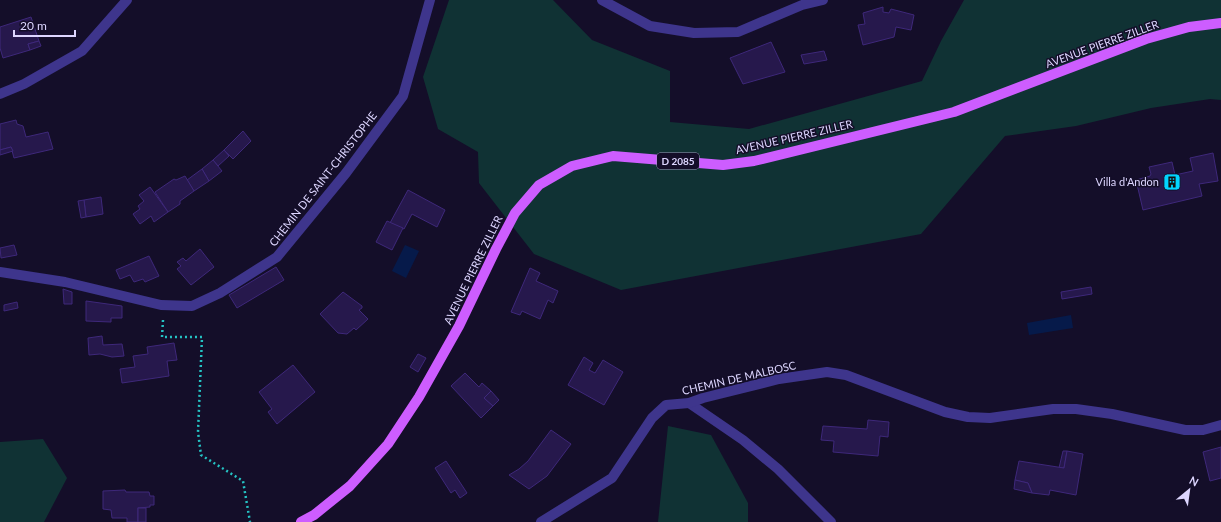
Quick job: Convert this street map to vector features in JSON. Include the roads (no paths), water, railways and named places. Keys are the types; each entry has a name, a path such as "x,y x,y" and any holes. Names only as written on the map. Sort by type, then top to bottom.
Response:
{"main road":[{"name":"AVENUE PIERRE ZILLER","path":"301,522 314,515 350,486 388,444 418,397 459,326 515,213 539,185 572,166 613,156 723,165 754,161 954,112 1146,39 1189,27 1221,24"}],"street":[{"path":"0,94 24,84 82,51 127,0"},
{"name":"CHEMIN DE SAINT-CHRISTOPHE","path":"0,272 65,282 164,305 192,306 220,293 277,257 346,173 403,96 430,0"},
{"path":"602,0 650,26 694,33 738,32 802,5 823,0"},
{"name":"CHEMIN DE MALBOSC","path":"541,522 612,478 652,418 666,405 689,403 703,398 779,379 827,372 846,375 945,412 968,417 990,418 1053,409 1076,409 1112,414 1185,430 1203,430 1221,425"},
{"path":"689,403 743,440 772,464 831,522"}],"water":[{"path":"405,245 419,251 406,278 392,271"},
{"path":"1071,315 1073,328 1029,335 1027,323"}],"place":[{"name":"Villa d'Andon","path":"1172,182"}]}
